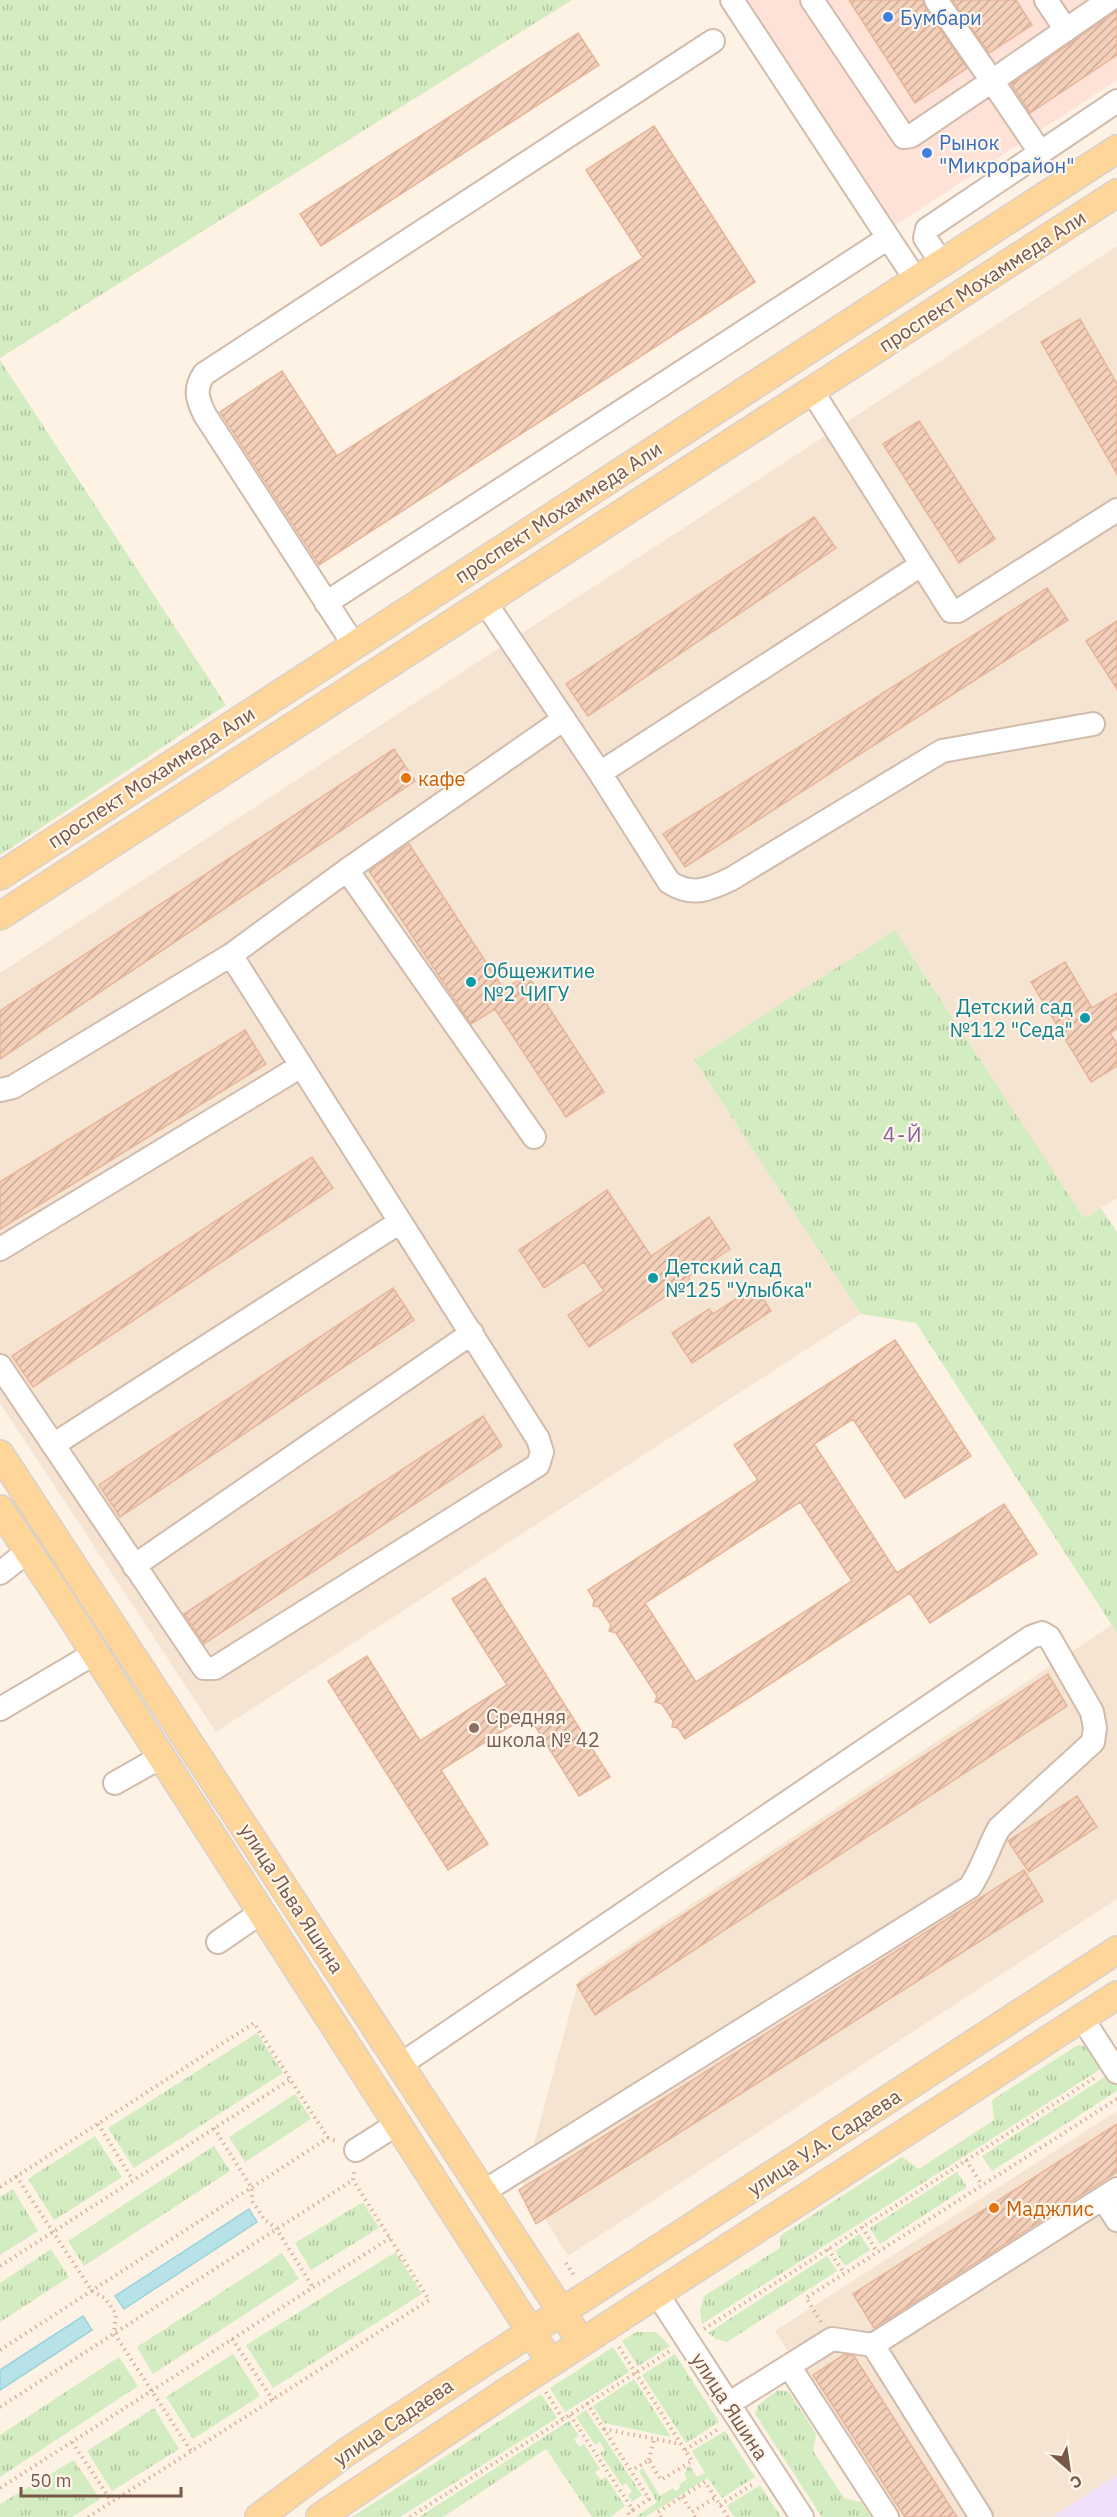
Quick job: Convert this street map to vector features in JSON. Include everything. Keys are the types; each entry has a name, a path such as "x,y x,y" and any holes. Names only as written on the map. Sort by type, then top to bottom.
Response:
{"main road":[{"name":"проспект Мохаммеда Али","path":"0,876 1117,150"},
{"name":"проспект Мохаммеда Али","path":"0,916 1117,193"},
{"name":"улица Льва Яшина","path":"0,1454 582,2343"},
{"name":"улица Льва Яшина","path":"0,1509 551,2363"},
{"name":"улица У.А. Садаева","path":"531,2332 1117,1950"},
{"name":"улица У.А. Садаева","path":"551,2363 1117,1995"},
{"name":"улица Садаева","path":"262,2516 348,2451 531,2332"},
{"name":"улица Садаева","path":"320,2517 551,2363"}],"street":[{"path":"732,0 916,280"},
{"path":"812,0 904,137 911,136 1109,0"},
{"path":"936,0 1040,152"},
{"path":"1046,0 1066,30"},
{"path":"354,645 205,415 197,399 196,385 204,374 713,41"},
{"path":"942,263 925,238 927,228 1117,101"},
{"path":"326,603 888,238"},
{"path":"813,391 949,609 955,612 1117,510"},
{"path":"600,774 921,565"},
{"path":"485,602 669,882 696,893 731,879 942,751 1093,724"},
{"path":"0,1090 13,1087 231,955 347,870 564,719"},
{"path":"347,870 534,1137"},
{"path":"0,1366 204,1668 215,1668 538,1464 542,1452 538,1439 231,955"},
{"path":"0,1249 302,1066"},
{"path":"53,1445 400,1222"},
{"path":"134,1566 472,1333"},
{"path":"0,1573 28,1551"},
{"path":"400,2065 1031,1637 1042,1633 1049,1637 1092,1712 1095,1728 1092,1742 999,1828 981,1871 970,1887 483,2192"},
{"path":"0,1709 95,1653"},
{"path":"115,1783 161,1757"},
{"path":"218,1942 260,1913"},
{"path":"1082,2018 1115,2069"},
{"path":"356,2150 397,2124"},
{"path":"728,2404 832,2339 873,2345 1110,2193 1117,2220"},
{"name":"улица Яшина","path":"658,2295 802,2517"},
{"path":"873,2345 981,2517"},
{"path":"789,2366 887,2517"}],"path":[{"path":"0,2187 254,2023 328,2138 356,2150 353,2180 429,2300 88,2517"},
{"path":"410,2517 966,2160 1115,2069"},
{"path":"0,2266 291,2079"},
{"path":"832,2339 806,2298 1117,2098"},
{"path":"98,2124 134,2180"},
{"path":"214,2128 251,2187 253,2202 264,2219 276,2228 312,2286"},
{"path":"0,2350 328,2138"},
{"path":"966,2160 982,2185"},
{"path":"16,2176 92,2290 105,2298 116,2314 114,2333 191,2451"},
{"path":"0,2407 353,2180"},
{"path":"862,2227 878,2252"},
{"path":"0,2488 390,2238"},
{"path":"828,2249 844,2273"},
{"path":"566,2263 588,2296"},
{"path":"607,2328 692,2461 662,2480 649,2460"},
{"path":"232,2339 273,2400"},
{"path":"587,2403 649,2499 628,2513 630,2517"},
{"path":"570,2415 633,2510"},
{"path":"685,2450 721,2427"},
{"path":"604,2429 681,2444"},
{"path":"631,2471 649,2460 654,2439"},
{"path":"72,2442 112,2502"},
{"path":"720,2505 757,2481"},
{"path":"661,2517 658,2512 705,2482 725,2515"},
{"path":"682,2497 693,2515 716,2498"}],"shaded area":[{"name":"Рынок \"Микрорайон\"","path":"744,0 1117,0 1117,80 896,225"},
{"path":"1117,246 1117,1198 1084,1218 895,930 694,1060 861,1314 216,1732 0,1403 0,973"},
{"path":"1112,1625 1117,1633 1117,1899 568,2256 523,2184 579,1979"},
{"path":"1117,2111 1117,2517 893,2517 775,2331"},
{"path":"1117,2475 1117,2517 1052,2517"}],"green space":[{"path":"0,0 572,0 0,358"},
{"path":"0,360 226,705 0,855"},
{"path":"895,930 1084,1218 1101,1208 1117,1232 1117,1633 916,1323 861,1314 694,1060"},
{"path":"257,2033 283,2073 134,2168 108,2128"},
{"path":"1078,2045 1097,2049 1107,2065 702,2324 700,2310 704,2296 780,2248 780,2236 902,2157 919,2169 994,2120 992,2100"},
{"path":"1111,2073 1117,2083 1117,2091 992,2171 982,2156"},
{"path":"295,2094 311,2119 245,2162 229,2137"},
{"path":"95,2136 122,2177 54,2220 28,2179"},
{"path":"214,2146 230,2171 84,2266 68,2241"},
{"path":"957,2172 967,2187 880,2244 870,2228"},
{"path":"13,2189 38,2231 0,2255 0,2197"},
{"path":"363,2202 379,2228 311,2270 295,2243"},
{"path":"860,2234 870,2250 845,2266 835,2251"},
{"path":"51,2249 69,2277 0,2322 0,2283"},
{"path":"396,2252 422,2294 273,2388 246,2345"},
{"path":"282,2253 299,2279 153,2374 137,2347"},
{"path":"827,2256 837,2271 727,2342 716,2339 708,2333"},
{"path":"636,2332 656,2332 670,2346 638,2366 622,2341"},
{"path":"613,2347 629,2372 565,2412 550,2388"},
{"path":"233,2354 260,2396 193,2439 166,2397"},
{"path":"675,2354 719,2422 686,2443 642,2375"},
{"path":"119,2357 138,2386 0,2477 0,2435"},
{"path":"634,2379 671,2437 604,2423 593,2406"},
{"path":"778,2390 789,2392 816,2434 813,2451 844,2498 861,2502 871,2517 822,2517 755,2414 758,2405"},
{"path":"541,2394 557,2418 400,2517 352,2517"},
{"path":"154,2408 179,2449 112,2491 87,2451"},
{"path":"586,2410 642,2495 632,2502 628,2495 632,2492 626,2483 622,2486 600,2453 605,2450 600,2442 595,2445 576,2417"},
{"path":"569,2421 579,2436 574,2439 579,2447 584,2444 600,2469 595,2472 601,2480 606,2477 625,2506 611,2517 592,2517 546,2449 443,2517 419,2517"},
{"path":"725,2431 755,2477 722,2498 708,2478 645,2517 636,2517 657,2502 639,2471 643,2468 660,2496 673,2488 675,2491 687,2479 684,2474 687,2471 685,2469 690,2466 697,2477 705,2473 692,2451"},
{"path":"74,2460 100,2499 72,2517 0,2517 0,2504"},
{"path":"760,2485 781,2517 734,2517 727,2506"}],"water":[{"path":"249,2209 257,2222 124,2309 115,2296"},
{"path":"83,2316 92,2330 0,2390 0,2370"}],"building":[{"path":"849,0 923,0 925,8 967,68 915,103"},
{"path":"952,0 1016,0 1032,25 989,53"},
{"path":"1117,11 1117,55 1030,113 1011,84"},
{"path":"578,33 599,65 321,246 300,214"},
{"path":"654,126 755,282 319,565 220,412 282,371 337,456 643,258 586,170"},
{"path":"1080,319 1117,384 1117,474 1041,342"},
{"path":"919,421 995,539 959,563 883,444"},
{"path":"814,517 836,548 588,716 566,684"},
{"path":"1047,588 1068,620 685,867 663,834"},
{"path":"1117,621 1117,689 1086,641"},
{"path":"394,749 415,781 0,1059 0,1011"},
{"name":"Общежитие №2 ЧИГУ","path":"409,844 504,990 527,974 604,1092 566,1117 495,1009 471,1024 369,871"},
{"name":"Детский сад №112 \"Седа\"","path":"1065,962 1092,1008 1117,993 1117,1029 1110,1033 1117,1044 1117,1066 1091,1082 1031,982"},
{"path":"245,1030 266,1064 0,1229 0,1182"},
{"path":"312,1157 333,1188 33,1387 12,1356"},
{"name":"Детский сад №125 \"Улыбка\"","path":"607,1190 651,1256 709,1217 730,1249 688,1277 690,1280 589,1347 568,1315 604,1291 584,1262 544,1288 519,1250"},
{"path":"755,1286 771,1311 692,1363 672,1333 709,1309 713,1314"},
{"path":"393,1288 414,1320 120,1517 99,1485"},
{"path":"895,1340 971,1456 905,1498 853,1419 814,1444 897,1573 1004,1504 1037,1554 930,1623 910,1593 685,1739 678,1728 672,1727 673,1721 662,1704 655,1702 657,1696 616,1633 609,1631 611,1625 599,1607 593,1606 594,1600 588,1590 758,1480 734,1445","holes":["800,1502 852,1581 696,1682 645,1603"]},
{"path":"483,1416 502,1446 204,1644 184,1614"},
{"name":"Средняя школа № 42","path":"485,1578 610,1777 579,1796 528,1715 441,1770 488,1844 448,1870 328,1681 367,1656 420,1741 507,1685 452,1599"},
{"path":"1048,1674 1067,1706 595,2015 577,1985"},
{"path":"1077,1796 1097,1827 1029,1872 1008,1841"},
{"path":"1024,1870 1043,1901 536,2224 519,2190"},
{"path":"1117,2124 1117,2172 874,2328 853,2294"},
{"path":"845,2354 854,2356 957,2517 905,2517 813,2375"}],"place":[{"name":"Бумбари","path":"888,17"},
{"name":"Рынок \"Микрорайон\"","path":"927,153"},
{"name":"кафе","path":"406,778"},
{"name":"Общежитие №2 ЧИГУ","path":"471,982"},
{"name":"Детский сад №112 \"Седа\"","path":"1085,1018"},
{"name":"Детский сад №125 \"Улыбка\"","path":"653,1278"},
{"name":"Средняя школа № 42","path":"474,1728"},
{"name":"Маджлис","path":"994,2208"}],"district":[{"name":"4-Й","path":"903,1134"}]}
